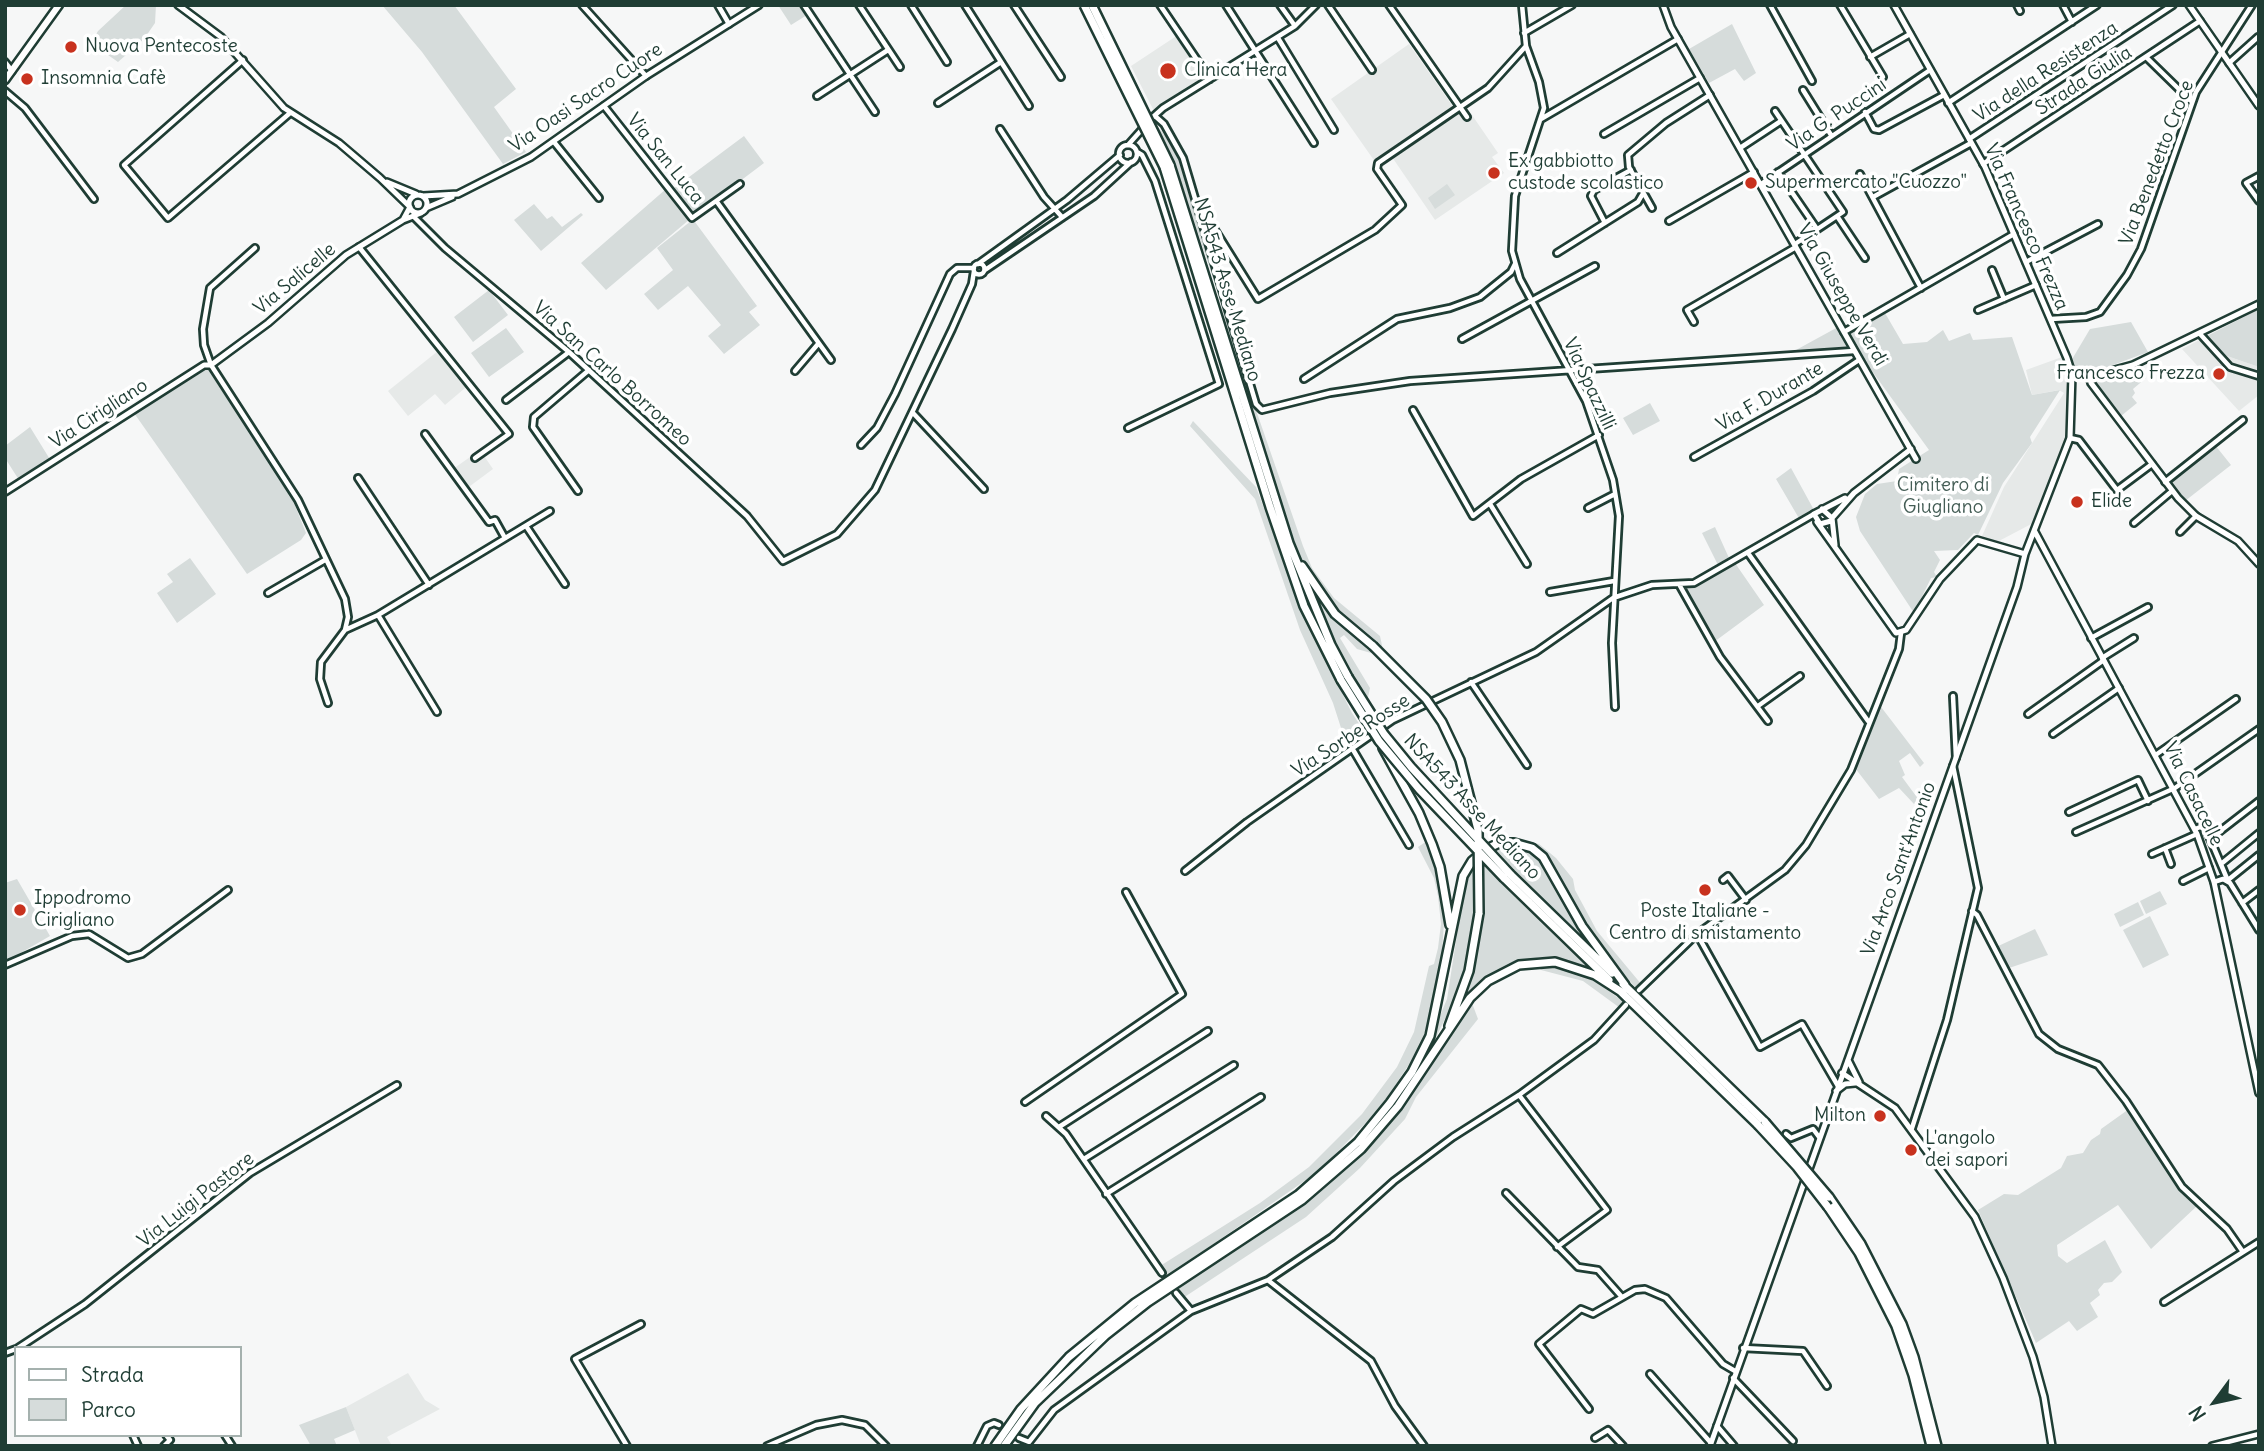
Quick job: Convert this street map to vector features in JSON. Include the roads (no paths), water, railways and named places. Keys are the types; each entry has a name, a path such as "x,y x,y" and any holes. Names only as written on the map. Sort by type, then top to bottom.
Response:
{"highway":[{"name":"NSA543 Asse Mediano","path":"1084,5 1167,166 1289,543 1344,678 1410,767 1507,876"},
{"path":"1092,5 1167,166"},
{"name":"NSA543 Asse Mediano","path":"1167,166 1260,478 1304,606 1379,741 1431,802 1761,1124"},
{"path":"1004,1446 1035,1403 1106,1335 1333,1175 1398,1106 1444,1040 1457,1011 1479,913 1480,870 1475,809 1461,760 1442,722 1409,678 1323,599 1289,543"},
{"path":"1379,741 1419,813 1432,844 1440,867 1451,930"},
{"path":"995,1446 1038,1389 1101,1330 1174,1276 1297,1195 1358,1142 1412,1072 1430,1036 1463,876 1472,861 1485,849 1514,843 1532,848 1551,867 1582,926 1624,989"},
{"path":"1457,1011 1502,971 1519,965 1555,962 1595,975 1624,989"},
{"path":"1761,1124 1829,1197 1876,1270 1914,1357 1937,1446"},
{"path":"1761,1124 1828,1207 1874,1279 1902,1344 1931,1446"}],"main road":[{"path":"5,80 59,5"}],"street":[{"name":"Via Oasi Sacro Cuore","path":"178,5 221,37 290,113 339,143 410,207 423,210"},
{"path":"582,5 646,76"},
{"path":"718,5 729,24"},
{"name":"Via Oasi Sacro Cuore","path":"380,178 421,195 458,194 554,142 646,76 729,24 748,8 759,5"},
{"path":"804,5 875,112"},
{"path":"859,5 900,67"},
{"path":"911,5 947,62"},
{"path":"965,5 1029,106"},
{"path":"1014,5 1061,77"},
{"path":"1160,5 1210,79"},
{"path":"1226,5 1314,143"},
{"path":"1280,5 1295,26"},
{"path":"972,284 985,270 1102,190 1131,162 1135,135 1154,117 1278,38 1316,5"},
{"path":"1328,5 1372,70"},
{"path":"1389,5 1467,117"},
{"name":"Via Spazzilli","path":"1522,5 1526,46 1539,82 1544,108 1515,196 1512,251 1531,300 1570,370 1599,435 1615,494"},
{"path":"1524,33 1572,5"},
{"name":"Via Giuseppe Verdi","path":"1663,5 1678,39 1916,458"},
{"path":"1770,5 1812,81"},
{"path":"1840,5 1883,77"},
{"name":"Via Francesco Frezza","path":"1894,5 1983,164 2051,319 2072,374"},
{"path":"2017,5 2020,12"},
{"path":"2063,5 2072,22"},
{"path":"1948,103 2097,5"},
{"name":"Via della Resistenza","path":"1873,197 1970,141 2173,5"},
{"path":"2189,5 2259,106"},
{"name":"Via Benedetto Croce","path":"2051,319 2086,317 2100,312 2127,275 2141,249 2192,102 2252,5"},
{"name":"Strada Giulia","path":"1983,164 2200,21"},
{"path":"1870,57 1910,34"},
{"path":"2229,63 2258,37"},
{"path":"1278,38 1334,130"},
{"path":"1540,119 1678,39"},
{"path":"1215,230 1258,299 1376,230 1400,209 1401,201 1377,169 1378,163 1488,88 1526,46"},
{"path":"817,96 888,50"},
{"path":"2146,57 2192,102"},
{"path":"243,60 124,165 168,218 290,113"},
{"path":"5,62 12,71"},
{"path":"938,103 1001,62"},
{"name":"Via G. Puccini","path":"1761,184 1930,70"},
{"path":"1604,134 1700,78"},
{"path":"1803,90 1831,135"},
{"path":"5,91 25,108 94,199"},
{"path":"1652,208 1626,161 1628,155 1666,123 1710,95"},
{"path":"1865,112 1874,129 1879,130 1944,95"},
{"name":"Via San Luca","path":"604,106 692,218 740,184"},
{"path":"1694,323 1688,310 1796,245 1843,212 1774,111"},
{"path":"1154,117 1164,124 1183,158 1256,404 1262,410 1355,388 1854,351"},
{"path":"1740,148 1781,121"},
{"path":"1000,129 1044,197 1062,217"},
{"path":"554,142 599,198"},
{"path":"984,489 914,414 972,284 975,268 1056,208 1120,155 1133,148"},
{"path":"1128,428 1219,384 1158,190 1142,155 1133,148"},
{"path":"1120,155 1122,161 1131,162"},
{"path":"1605,223 1591,196 1594,190 1631,170"},
{"path":"1669,221 1754,172"},
{"path":"1778,172 1817,229"},
{"path":"1860,174 1921,288"},
{"path":"2259,176 2246,183 2259,201"},
{"path":"403,220 458,194"},
{"path":"1557,253 1638,202 1642,194"},
{"path":"403,220 410,207 411,198 421,195 427,203 423,210"},
{"path":"717,202 831,360"},
{"path":"1837,216 1864,258"},
{"name":"Via San Carlo Borromeo","path":"414,217 445,248 569,352 747,516 783,561 837,534 859,512 879,484 914,414"},
{"name":"Via Salicelle","path":"211,365 268,323 359,247 403,220"},
{"path":"2026,262 2098,224"},
{"path":"1844,332 2014,234"},
{"path":"359,247 509,434 475,458"},
{"path":"255,248 210,288 203,336 211,365 280,469 325,560 347,607 345,630"},
{"path":"997,250 1003,257"},
{"path":"1304,379 1397,319 1450,308 1480,297 1511,272 1516,264"},
{"path":"861,445 877,428 895,394 950,274 957,268 983,265 985,270"},
{"path":"1462,340 1595,266"},
{"path":"975,268 980,275"},
{"path":"1992,270 2004,299"},
{"path":"1978,310 2036,285"},
{"path":"2072,374 2089,375 2133,365 2259,304"},
{"path":"2200,334 2230,368 2259,376"},
{"path":"794,371 818,344"},
{"path":"506,400 569,352"},
{"name":"Via F. Durante","path":"1694,457 1814,391 1859,360"},
{"name":"Via Cirigliano","path":"5,492 204,365 211,365"},
{"path":"578,491 533,427 534,417 589,370"},
{"name":"Via Arco Sant'Antonio","path":"1711,1444 2017,587 2025,554 2070,438 2072,374"},
{"path":"2089,375 2091,383 2172,492 2196,516 2238,541 2259,564"},
{"path":"1413,410 1473,516 1521,479 1599,435"},
{"path":"2165,481 2244,420"},
{"path":"425,434 489,522 495,520 505,538"},
{"path":"2070,438 2079,440 2117,490 2152,464"},
{"path":"1901,633 1891,629 1814,514 1854,493 1911,449"},
{"path":"358,478 429,584"},
{"path":"2134,523 2172,492"},
{"path":"1817,522 1822,524 1831,520 1854,493"},
{"path":"1588,508 1615,494 1619,516 1613,598 1615,707"},
{"path":"1490,504 1527,564"},
{"path":"1822,509 1831,520 1838,551"},
{"path":"328,704 320,679 321,662 345,630 378,615 550,511"},
{"name":"Via Sorbe Rosse","path":"1185,871 1247,821 1394,720 1536,652 1613,598 1652,585 1680,586 1705,578 1814,514"},
{"path":"2180,532 2196,516"},
{"path":"526,526 565,584"},
{"name":"Via Casacelle","path":"2035,532 2157,754 2196,831 2214,882 2259,1093"},
{"path":"1640,990 1697,934 1785,870 1806,845 1851,770 1899,649 1901,633 1940,579 1977,540 2025,554"},
{"path":"1748,553 1868,722"},
{"path":"268,593 325,560"},
{"path":"1550,592 1614,580"},
{"path":"1680,586 1720,657 1768,721"},
{"path":"2091,638 2148,607"},
{"path":"378,615 438,712"},
{"path":"2028,713 2134,638"},
{"path":"1758,706 1800,676"},
{"path":"1471,682 1527,765"},
{"path":"2053,734 2119,688"},
{"path":"1953,695 1956,758"},
{"path":"2157,754 2236,699"},
{"path":"2076,832 2175,788 2259,729"},
{"path":"1352,748 1409,845"},
{"path":"1912,1128 1947,1020 1978,888 1953,765"},
{"path":"2069,812 2138,780 2148,801"},
{"path":"2210,839 2259,802"},
{"path":"2152,854 2204,827 2228,880 2259,930"},
{"path":"2221,864 2259,833"},
{"path":"2165,848 2171,864"},
{"path":"2214,882 2228,880 2259,855"},
{"path":"2183,881 2210,867"},
{"path":"1723,880 1728,876 1746,900"},
{"path":"5,965 72,936 89,934 128,958 142,954 228,890"},
{"path":"2242,903 2259,890"},
{"path":"1025,1102 1182,994 1126,892"},
{"path":"1972,911 1977,915 2039,1034 2058,1049 2098,1065 2126,1101 2182,1187 2227,1228 2243,1252"},
{"path":"1697,934 1760,1047 1802,1024 1837,1088 1858,1083"},
{"path":"1018,1438 1030,1444 1054,1409 1191,1311 1268,1280 1332,1237 1394,1181 1453,1137 1519,1096 1594,1040 1626,1005"},
{"path":"1059,1127 1208,1031"},
{"path":"1847,1058 1858,1083"},
{"path":"1084,1159 1234,1065"},
{"path":"1842,1073 1886,1100 1912,1128 1964,1199 1986,1239 2033,1357 2044,1397 2052,1446"},
{"name":"Via Luigi Pastore","path":"20,1346 87,1303 250,1173 397,1085"},
{"path":"1519,1096 1607,1210 1557,1247"},
{"path":"1106,1194 1261,1097"},
{"path":"1046,1116 1059,1127 1084,1159 1162,1273"},
{"path":"1786,1134 1791,1139 1813,1129 1819,1137"},
{"path":"1506,1193 1578,1267 1598,1270 1620,1296"},
{"path":"2164,1302 2259,1242"},
{"path":"1268,1280 1371,1361 1395,1406 1424,1446"},
{"path":"1589,1409 1539,1344 1581,1309 1593,1314 1620,1296 1645,1289 1666,1298 1793,1441"},
{"path":"1176,1293 1191,1311"},
{"path":"627,1446 575,1359 642,1324"},
{"path":"1744,1348 1802,1350 1826,1386"},
{"name":"Via Arco Sant'Antonio","path":"1650,1374 1711,1444"},
{"path":"766,1446 816,1425 842,1420 865,1425 886,1446"},
{"path":"977,1446 987,1426 999,1424"},
{"path":"1717,1426 1734,1446"},
{"path":"1595,1438 1608,1430 1623,1446"},
{"path":"2212,1446 2259,1434"}],"place":[{"name":"Nuova Pentecoste","path":"71,47"},
{"name":"Clinica Hera","path":"1168,71"},
{"name":"Insomnia Cafè","path":"27,79"},
{"name":"Ex gabbiotto custode scolastico","path":"1494,173"},
{"name":"Supermercato \"Cuozzo\"","path":"1751,183"},
{"name":"Francesco Frezza","path":"2219,374"},
{"name":"Elide","path":"2077,502"},
{"name":"Poste Italiane - Centro di smistamento","path":"1705,890"},
{"name":"Ippodromo Cirigliano","path":"20,910"},
{"name":"Milton","path":"1880,1116"},
{"name":"L'angolo dei sapori","path":"1911,1150"}],"park label":[{"name":"Cimitero di Giugliano","path":"1943,497"}]}
